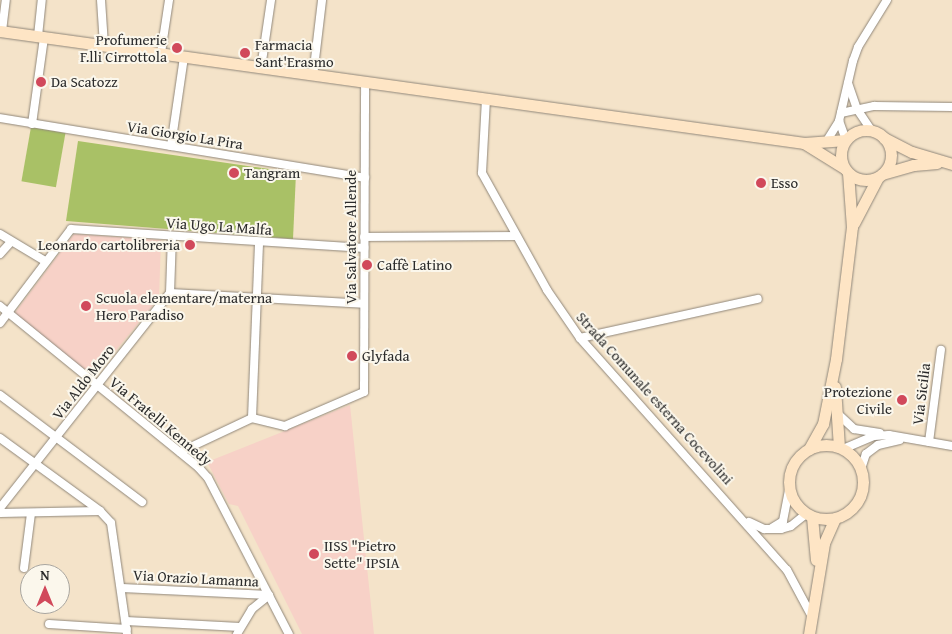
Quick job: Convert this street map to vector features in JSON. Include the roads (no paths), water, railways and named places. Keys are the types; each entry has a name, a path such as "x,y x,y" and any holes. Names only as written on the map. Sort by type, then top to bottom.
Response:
{"main road":[{"path":"1,31 804,144 846,140 859,131 872,131 884,138 946,164"},
{"path":"852,226 891,155 884,138"},
{"path":"835,518 809,515 795,503 789,490 791,468 809,449 823,424 836,359 852,226 846,170 841,155 846,140"},
{"path":"804,144 866,180 914,165 946,164"},
{"path":"809,634 817,575 827,530 835,518 856,503 863,487 861,469 841,448 835,408 836,359"},
{"path":"809,449 824,445 841,448"},
{"path":"809,515 817,575"},
{"path":"812,618 814,634"}],"street":[{"path":"1,31 6,0"},
{"path":"32,124 41,37 42,0"},
{"path":"101,0 104,45"},
{"path":"161,53 169,0"},
{"path":"261,68 271,0"},
{"path":"313,76 322,0"},
{"path":"826,142 840,117 858,47 887,0"},
{"path":"171,146 184,57"},
{"name":"Via Salvatore Allende","path":"252,418 285,426 364,392 365,82"},
{"path":"848,83 857,109 872,131"},
{"name":"Strada Comunale esterna Cocevolini","path":"486,99 482,173 515,236 580,338 788,570 812,618"},
{"path":"840,117 857,109 952,107"},
{"path":"840,117 846,140"},
{"name":"Via Giorgio La Pira","path":"0,118 365,178"},
{"name":"Via Ugo La Malfa","path":"45,261 71,229 364,248"},
{"path":"0,234 10,243 45,261 3,309 0,323"},
{"path":"172,236 170,293 364,304"},
{"path":"364,237 515,236"},
{"path":"180,452 252,418 259,242"},
{"path":"0,254 10,243"},
{"name":"Via Aldo Moro","path":"0,508 170,293"},
{"path":"580,338 758,300"},
{"name":"Via Fratelli Kennedy","path":"3,309 180,452 208,478 290,634"},
{"name":"Via Sicilia","path":"929,442 941,350"},
{"path":"0,395 142,502"},
{"path":"835,408 846,425 854,429 952,446"},
{"path":"841,448 874,436 889,435"},
{"path":"0,438 100,511 114,531 127,628"},
{"path":"861,469 866,454 878,445 909,439"},
{"path":"772,528 782,521 789,490"},
{"path":"0,514 100,511"},
{"path":"25,564 31,513"},
{"path":"743,518 755,526 772,528 792,526 809,515"},
{"name":"Via Orazio Lamanna","path":"122,588 269,596"},
{"path":"49,624 238,631 252,609 269,596"}],"place":[{"name":"Profumerie F.lli Cirrottola","path":"177,48"},
{"name":"Farmacia Sant'Erasmo","path":"245,53"},
{"name":"Da Scatozz","path":"41,82"},
{"name":"Tangram","path":"234,173"},
{"name":"Esso","path":"761,183"},
{"name":"Leonardo cartolibreria","path":"190,245"},
{"name":"Caffè Latino","path":"367,265"},
{"name":"Scuola elementare/materna Hero Paradiso","path":"86,306"},
{"name":"Glyfada","path":"352,356"},
{"name":"Protezione Civile","path":"902,400"},
{"name":"IISS \"Pietro Sette\" IPSIA","path":"314,554"}]}
